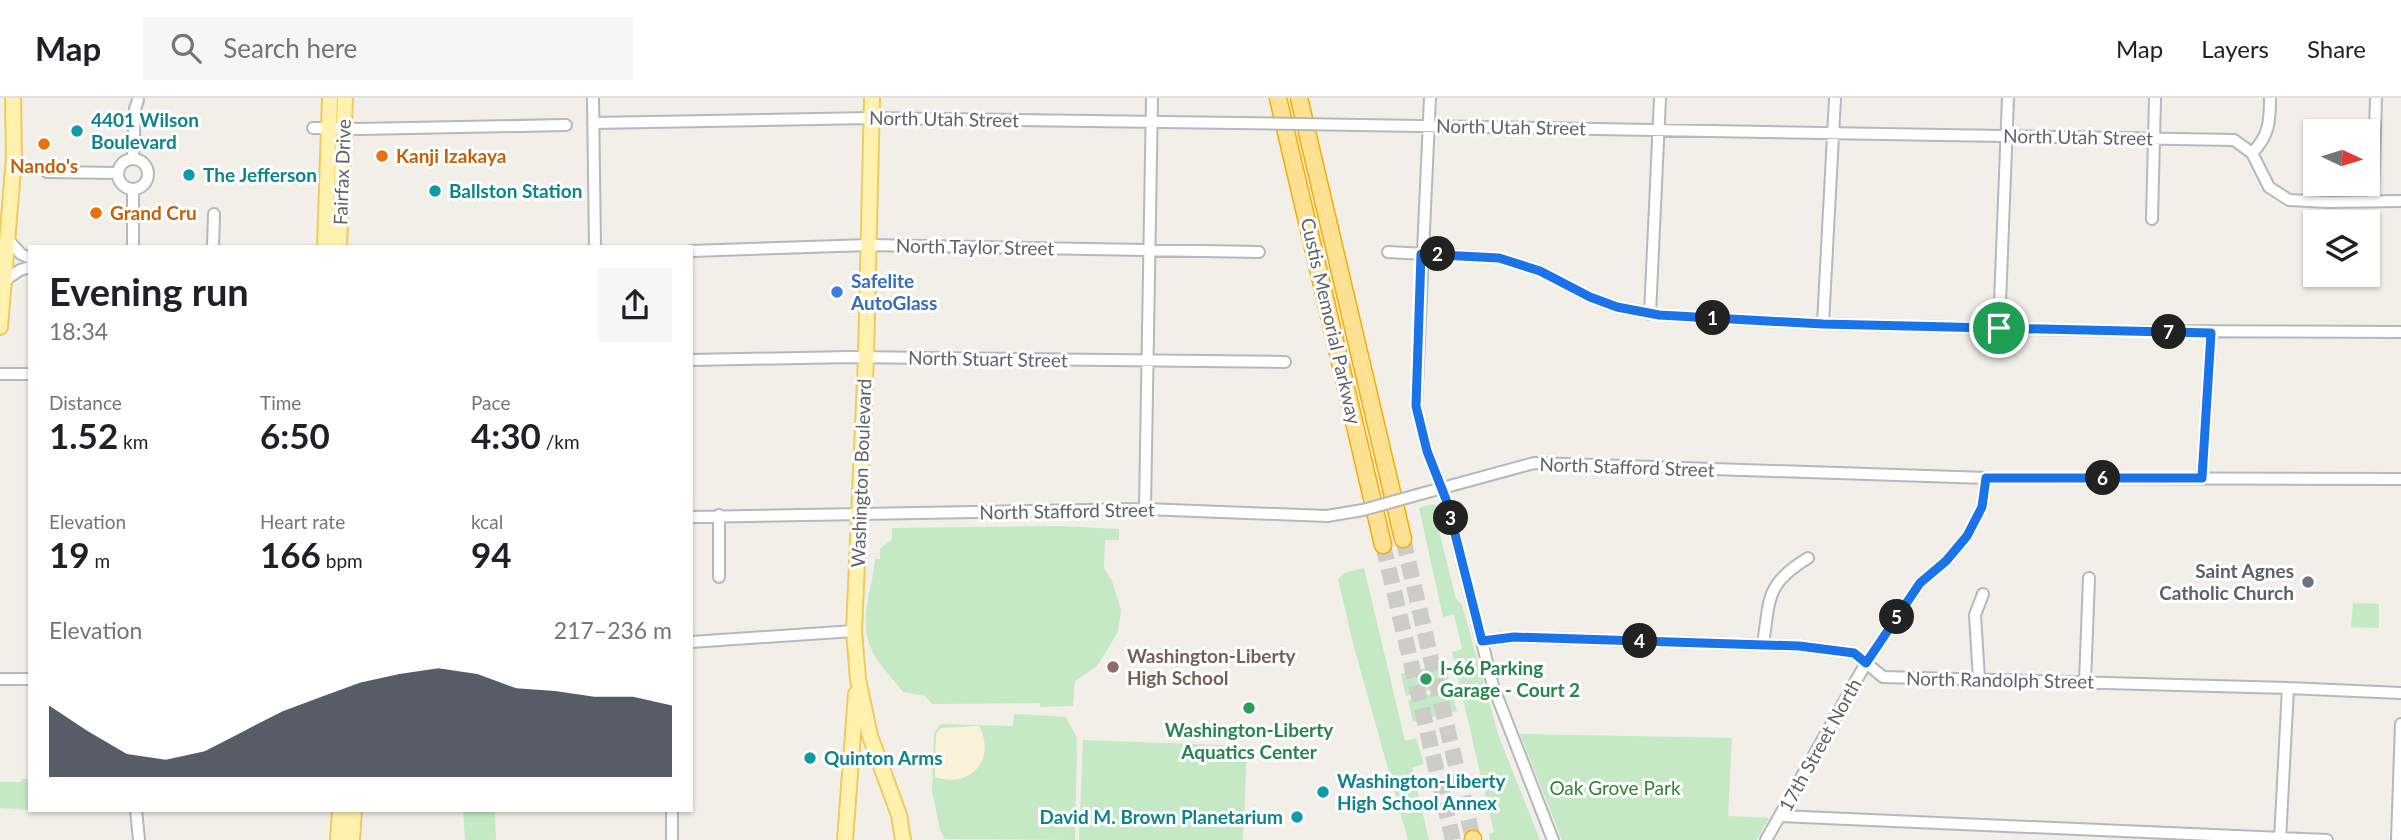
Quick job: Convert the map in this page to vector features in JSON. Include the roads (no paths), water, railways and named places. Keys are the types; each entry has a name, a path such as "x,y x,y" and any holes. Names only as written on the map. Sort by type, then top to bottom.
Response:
{"highway":[{"name":"Custis Memorial Parkway","path":"1278,98 1383,545"},
{"name":"Custis Memorial Parkway","path":"1299,98 1403,539"},
{"path":"1308,98 1322,194"}],"main road":[{"path":"0,111 12,98"},
{"path":"0,327 3,261 8,240 15,158 12,98"},
{"name":"Fairfax Drive","path":"325,245 330,98"},
{"name":"Fairfax Drive","path":"339,245 328,128 345,98"},
{"name":"Washington Boulevard","path":"872,98 861,514 854,631 858,679 870,736 900,815 903,840"},
{"path":"845,840 858,679"},
{"path":"338,840 340,812"},
{"path":"352,840 354,812"}],"street":[{"path":"593,98 595,245"},
{"path":"1145,509 1152,98"},
{"path":"1430,98 1416,406 1427,451 1442,488 1493,686 1553,840"},
{"path":"1650,314 1660,98"},
{"path":"1823,324 1835,98"},
{"path":"1999,328 2008,98"},
{"path":"2152,219 2155,98"},
{"path":"2270,98 2270,114 2264,141 2252,153 2269,187 2290,200 2401,201"},
{"path":"2373,201 2376,98"},
{"path":"133,158 135,109 138,100"},
{"name":"North Utah Street","path":"593,123 872,118 1834,132 2234,140 2252,153"},
{"path":"328,128 566,125"},
{"path":"133,158 145,164 148,173 142,186 132,189 122,186 117,173 121,164 133,158"},
{"path":"47,172 117,173"},
{"path":"132,189 133,245"},
{"path":"213,245 214,214"},
{"path":"8,240 21,254 28,257"},
{"name":"North Taylor Street","path":"693,251 869,245 1259,252"},
{"path":"1388,252 1499,258 1540,271 1590,297 1617,307 1650,314 1823,324 2211,333 2401,332"},
{"path":"4,281 28,268"},
{"path":"2202,478 2211,333"},
{"name":"North Stuart Street","path":"693,360 866,357 1285,362"},
{"path":"0,374 28,374"},
{"name":"North Stafford Street","path":"693,517 1145,509 1327,516 1363,510 1534,463 1986,478 2401,479"},
{"name":"17th Street North","path":"1766,840 1866,663 1920,583 1946,561 1967,536 1982,507 1986,478"},
{"path":"719,515 719,577"},
{"path":"1763,645 1771,591 1786,571 1808,558"},
{"path":"2085,682 2089,578"},
{"path":"1979,679 1975,615 1983,594"},
{"path":"693,642 854,631"},
{"name":"North Randolph Street","path":"1482,641 1514,637 1799,646 1854,653 1883,677 2401,693"},
{"path":"0,679 28,679"},
{"path":"2280,839 2288,688"},
{"path":"2397,840 2401,724"},
{"path":"136,812 139,840"},
{"path":"671,812 672,840"},
{"path":"1780,816 2079,834 2327,840"}],"tunnel":[{"path":"1403,539 1473,839"},
{"path":"1383,545 1453,840"}],"place":[{"name":"4401 Wilson Boulevard","path":"77,131"},
{"name":"Nando's","path":"44,144"},
{"name":"Kanji Izakaya","path":"382,156"},
{"name":"The Jefferson","path":"189,175"},
{"name":"Ballston Station","path":"435,191"},
{"name":"Grand Cru","path":"96,213"},
{"name":"Safelite AutoGlass","path":"837,292"},
{"name":"Saint Agnes Catholic Church","path":"2308,582"},
{"name":"Washington-Liberty High School","path":"1113,667"},
{"name":"I-66 Parking Garage - Court 2","path":"1426,679"},
{"name":"Washington-Liberty Aquatics Center","path":"1249,708"},
{"name":"Quinton Arms","path":"810,758"},
{"name":"Washington-Liberty High School Annex","path":"1323,792"},
{"name":"David M. Brown Planetarium","path":"1297,817"}],"park label":[{"name":"Oak Grove Park","path":"1615,788"}]}
